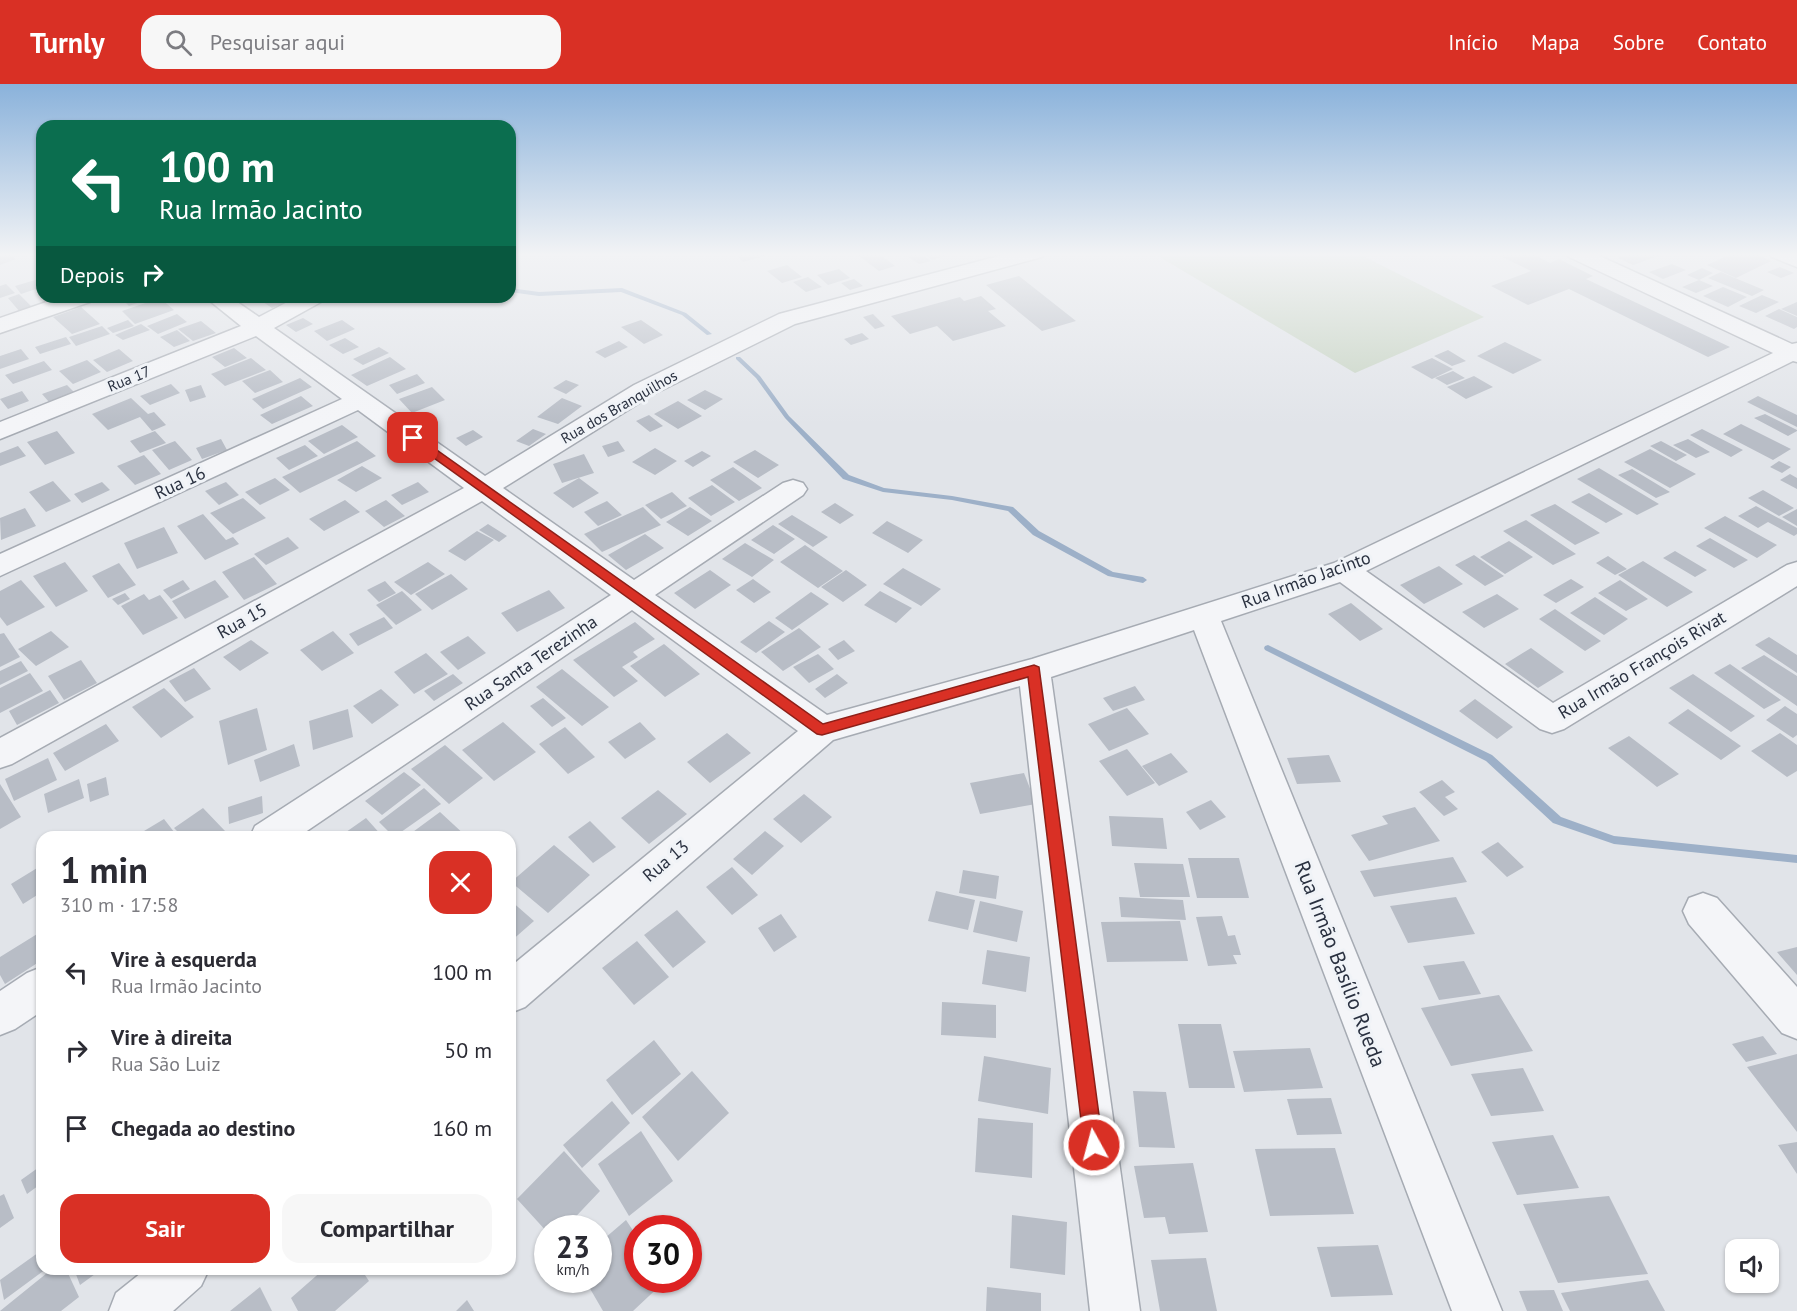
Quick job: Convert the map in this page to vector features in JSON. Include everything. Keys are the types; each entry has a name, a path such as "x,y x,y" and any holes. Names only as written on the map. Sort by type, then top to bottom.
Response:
{"street":[{"path":"0,326 45,310"},
{"path":"235,310 822,730"},
{"name":"Rua 17","path":"0,431 258,327 289,310"},
{"name":"Rua dos Branquilhos","path":"484,488 643,390 787,319 820,310"},
{"path":"1701,310 1795,353"},
{"name":"Rua Irmão Jacinto","path":"822,730 1034,670 1344,570 1795,353"},
{"name":"Rua 16","path":"0,566 360,400"},
{"name":"Rua 15","path":"0,754 484,488"},
{"name":"Rua Santa Terezinha","path":"277,831 793,489"},
{"name":"Rua Irmão François Rivat","path":"1344,570 1552,720 1797,572"},
{"name":"Rua Irmão Basílio Rueda","path":"1204,617 1477,1311"},
{"path":"1034,670 1115,1311"},
{"name":"Rua 13","path":"516,988 822,730"},
{"path":"1703,911 1797,1018"},
{"path":"0,1015 36,991"},
{"path":"134,1311 177,1275"}],"green space":[{"path":"1249,310 1471,310 1484,317 1355,373"}],"building":[{"path":"72,310 85,310 100,324 72,334 53,317"},
{"path":"124,310 173,310 135,324 122,311"},
{"path":"912,310 991,310 988,311 1006,326 953,341 937,326 910,334 891,316"},
{"path":"1017,310 1062,310 1076,321 1042,331"},
{"path":"1612,310 1652,310 1730,347 1708,357"},
{"path":"1782,310 1797,317 1797,327 1794,329 1765,316"},
{"path":"1784,310 1797,310 1797,316"},
{"path":"177,314 187,322 158,334 147,326"},
{"path":"873,314 885,326 875,329 863,317"},
{"path":"303,318 313,324 296,332 286,325"},
{"path":"128,320 134,326 113,333 107,328"},
{"path":"342,320 355,329 327,341 314,331"},
{"path":"641,320 663,335 644,344 621,327"},
{"path":"201,321 216,333 193,341 178,329"},
{"path":"141,324 150,330 123,340 115,335"},
{"path":"102,326 110,334 76,346 69,337"},
{"path":"177,330 190,341 174,347 160,337"},
{"path":"862,333 869,339 851,345 844,339"},
{"path":"66,337 71,344 40,354 35,347"},
{"path":"345,338 359,347 343,354 329,345"},
{"path":"619,341 628,347 605,358 595,352"},
{"path":"1505,342 1542,360 1513,374 1477,356"},
{"path":"379,347 389,353 363,365 353,359"},
{"path":"234,348 247,358 225,367 212,357"},
{"path":"21,349 29,359 0,369 0,356"},
{"path":"119,349 133,361 107,372 93,360"},
{"path":"1448,350 1466,361 1452,366 1434,356"},
{"path":"390,357 406,369 367,386 351,375"},
{"path":"251,358 266,370 225,386 211,374"},
{"path":"1432,358 1453,369 1432,379 1411,367"},
{"path":"87,360 101,372 73,384 59,371"},
{"path":"44,361 52,370 13,384 5,375"},
{"path":"270,370 283,382 255,393 242,381"},
{"path":"1453,371 1465,378 1447,385 1435,378"},
{"path":"417,374 425,383 397,394 389,385"},
{"path":"1474,376 1493,387 1466,399 1447,387"},
{"path":"300,378 312,387 263,409 252,399"},
{"path":"566,380 579,385 566,394 553,388"},
{"path":"171,384 180,393 150,405 140,396"},
{"path":"67,385 74,392 49,402 42,394"},
{"path":"201,385 206,397 190,402 185,390"},
{"path":"432,387 445,400 412,413 399,399"},
{"path":"705,390 723,399 705,410 687,400"},
{"path":"22,391 29,401 8,409 0,399"},
{"path":"301,396 313,406 272,424 260,415"},
{"path":"1758,396 1797,415 1797,427 1747,402"},
{"path":"131,398 148,414 154,412 166,425 152,431 140,417 108,430 92,414"},
{"path":"562,398 582,406 558,424 537,417"},
{"path":"678,401 702,416 678,429 654,414"},
{"path":"1765,414 1797,431 1788,436 1754,418"},
{"path":"649,415 663,426 650,432 636,421"},
{"path":"1741,424 1791,449 1773,460 1723,434"},
{"path":"342,425 358,437 324,454 308,441"},
{"path":"533,429 546,434 529,446 516,441"},
{"path":"1702,429 1743,450 1731,457 1690,435"},
{"path":"473,430 483,437 466,446 456,438"},
{"path":"57,431 75,453 45,465 27,442"},
{"path":"155,431 166,443 140,453 130,441"},
{"path":"221,439 227,450 202,459 196,448"},
{"path":"1688,439 1710,452 1696,458 1673,445"},
{"path":"175,441 192,460 169,470 152,450"},
{"path":"357,441 376,456 300,493 282,477"},
{"path":"618,441 625,451 608,457 602,446"},
{"path":"1661,441 1687,455 1676,461 1650,446"},
{"path":"305,445 318,456 289,470 276,458"},
{"path":"18,446 26,456 0,466 0,453"},
{"path":"655,448 677,461 655,475 632,462"},
{"path":"1650,449 1696,474 1670,488 1624,462"},
{"path":"755,450 779,465 758,478 733,462"},
{"path":"702,451 711,456 693,467 684,461"},
{"path":"584,454 594,473 562,483 553,464"},
{"path":"144,455 161,474 135,485 117,466"},
{"path":"1779,461 1791,467 1782,473 1770,467"},
{"path":"362,466 382,478 356,492 337,480"},
{"path":"733,467 762,488 739,501 710,480"},
{"path":"1599,468 1659,504 1637,515 1577,479"},
{"path":"1632,469 1670,492 1656,498 1618,475"},
{"path":"1790,474 1797,478 1797,489 1780,480"},
{"path":"275,478 290,490 260,505 245,492"},
{"path":"579,478 599,493 573,508 553,493"},
{"path":"53,481 71,501 46,512 29,492"},
{"path":"102,482 110,490 82,503 74,494"},
{"path":"226,482 239,495 219,505 205,491"},
{"path":"418,482 429,492 402,505 391,495"},
{"path":"712,485 735,502 711,516 688,498"},
{"path":"1763,490 1794,508 1779,516 1748,498"},
{"path":"672,492 687,506 661,519 645,505"},
{"path":"1589,493 1623,514 1606,523 1571,502"},
{"path":"243,498 266,518 233,534 210,513"},
{"path":"345,500 360,512 324,531 309,519"},
{"path":"386,500 405,516 384,527 365,511"},
{"path":"607,501 622,515 598,526 584,512"},
{"path":"835,503 854,515 840,524 821,512"},
{"path":"1555,504 1600,533 1575,545 1530,515"},
{"path":"1756,506 1797,528 1797,534 1794,536 1768,522 1758,528 1738,516"},
{"path":"643,507 661,525 602,552 584,534"},
{"path":"690,507 712,521 688,536 666,522"},
{"path":"25,508 36,526 1,540 0,518"},
{"path":"1797,509 1797,526 1782,517"},
{"path":"203,514 226,540 233,537 239,544 205,560 177,526"},
{"path":"792,515 828,537 813,547 778,524"},
{"path":"1725,516 1777,545 1757,558 1704,528"},
{"path":"1526,520 1576,554 1553,565 1503,531"},
{"path":"887,521 923,540 908,553 872,533"},
{"path":"488,524 507,536 499,542 479,530"},
{"path":"773,525 795,539 774,554 751,540"},
{"path":"164,527 178,553 137,569 124,543"},
{"path":"477,531 494,540 465,561 448,551"},
{"path":"645,534 664,548 626,570 608,555"},
{"path":"288,537 299,548 266,565 254,554"},
{"path":"1710,538 1748,560 1734,568 1696,546"},
{"path":"1509,541 1533,557 1505,574 1480,557"},
{"path":"745,543 774,560 752,577 722,559"},
{"path":"805,545 843,571 818,588 780,562"},
{"path":"1675,551 1707,570 1695,577 1663,558"},
{"path":"1474,555 1504,576 1485,586 1455,565"},
{"path":"1608,556 1627,569 1615,575 1596,563"},
{"path":"254,557 277,584 244,600 222,572"},
{"path":"1643,561 1693,592 1667,607 1618,575"},
{"path":"65,562 88,591 56,607 33,576"},
{"path":"428,562 445,574 411,595 394,582"},
{"path":"119,563 136,585 108,598 92,576"},
{"path":"1439,566 1463,584 1424,604 1400,585"},
{"path":"903,568 941,589 921,606 883,584"},
{"path":"710,570 731,585 695,609 674,593"},
{"path":"846,570 867,585 843,602 821,587"},
{"path":"451,574 468,589 432,610 415,594"},
{"path":"753,579 771,592 754,603 736,590"},
{"path":"1571,579 1584,587 1556,603 1543,595"},
{"path":"21,580 45,607 7,626 0,617 0,591"},
{"path":"183,580 190,589 171,599 163,590"},
{"path":"215,580 229,597 185,619 172,601"},
{"path":"1620,580 1648,599 1626,611 1598,593"},
{"path":"385,581 396,593 379,602 367,590"},
{"path":"549,590 565,608 517,632 501,613"},
{"path":"402,591 422,610 396,625 376,605"},
{"path":"880,591 912,608 896,623 864,605"},
{"path":"811,592 829,604 792,630 775,618"},
{"path":"125,593 130,599 118,605 112,599"},
{"path":"144,594 149,600 160,595 178,618 143,635 121,606"},
{"path":"1497,594 1519,609 1484,628 1462,612"},
{"path":"1595,597 1628,619 1604,635 1570,613"},
{"path":"1351,603 1383,629 1360,641 1328,614"},
{"path":"1555,609 1601,641 1585,651 1539,619"},
{"path":"384,617 393,628 358,646 349,634"},
{"path":"769,621 785,632 756,653 740,642"},
{"path":"635,622 655,639 633,652 638,657 622,667 638,681 614,697 573,660"},
{"path":"799,628 821,647 783,671 761,652"},
{"path":"51,631 69,647 36,666 18,649"},
{"path":"333,631 354,653 322,671 300,650"},
{"path":"4,633 20,657 0,667 0,634"},
{"path":"468,636 486,653 458,670 440,652"},
{"path":"1769,637 1797,655 1797,673 1755,645"},
{"path":"251,640 269,653 240,671 223,657"},
{"path":"844,640 855,651 838,660 828,649"},
{"path":"664,644 700,674 665,697 630,666"},
{"path":"1531,648 1564,672 1538,688 1505,664"},
{"path":"426,653 448,674 414,694 394,672"},
{"path":"818,654 834,669 809,683 793,667"},
{"path":"1764,655 1797,676 1797,706 1741,668"},
{"path":"81,660 97,683 64,700 48,676"},
{"path":"21,661 28,671 0,685 0,671"},
{"path":"1730,664 1781,700 1764,709 1714,673"},
{"path":"194,668 211,689 185,702 169,681"},
{"path":"562,669 609,707 582,726 536,687"},
{"path":"30,673 43,691 0,713 0,688"},
{"path":"453,674 463,683 434,701 424,691"},
{"path":"837,674 848,683 825,698 815,689"},
{"path":"1693,674 1755,716 1731,732 1669,688"},
{"path":"1135,686 1145,700 1113,711 1103,698"},
{"path":"164,688 194,717 161,738 132,707"},
{"path":"381,689 399,705 372,724 353,706"},
{"path":"50,690 59,703 17,725 9,711"},
{"path":"543,698 566,718 552,727 530,706"},
{"path":"1475,699 1513,727 1497,739 1459,711"},
{"path":"1785,706 1797,714 1797,735 1793,738 1766,720"},
{"path":"257,708 267,750 228,765 219,721"},
{"path":"1127,708 1149,734 1109,751 1088,724"},
{"path":"348,709 353,737 313,750 309,721"},
{"path":"1688,709 1741,746 1721,760 1668,723"},
{"path":"503,722 536,752 494,781 462,750"},
{"path":"640,722 656,739 625,759 608,742"},
{"path":"106,724 119,741 65,771 53,753"},
{"path":"565,727 595,757 568,774 539,744"},
{"path":"727,733 751,753 710,783 687,762"},
{"path":"1780,733 1797,745 1797,771 1787,777 1751,751"},
{"path":"1629,736 1679,774 1657,787 1608,748"},
{"path":"294,744 300,766 260,782 254,760"},
{"path":"445,745 483,778 449,804 411,769"},
{"path":"1127,749 1155,783 1127,796 1099,761"},
{"path":"1171,753 1188,772 1159,786 1142,766"},
{"path":"1329,755 1341,782 1297,784 1287,758"},
{"path":"48,758 57,780 14,801 5,779"},
{"path":"404,772 421,785 382,815 365,801"},
{"path":"1024,773 1036,804 980,814 970,783"},
{"path":"106,777 109,795 90,802 87,784"},
{"path":"79,779 84,798 48,813 44,794"},
{"path":"1442,780 1455,792 1445,797 1458,809 1444,816 1419,792"},
{"path":"0,784 21,817 0,829"},
{"path":"424,788 441,804 403,831 388,831 379,822"},
{"path":"658,790 687,814 649,844 621,818"},
{"path":"804,794 832,817 801,843 773,819"},
{"path":"262,796 263,813 229,824 228,807"},
{"path":"1211,800 1226,817 1200,830 1186,812"},
{"path":"1415,807 1440,841 1369,861 1351,835 1388,824 1382,816"},
{"path":"203,808 225,831 177,831 174,828"},
{"path":"440,812 461,831 414,831"},
{"path":"1109,816 1163,818 1167,849 1112,846"},
{"path":"366,818 378,831 348,831"},
{"path":"164,819 173,831 144,831"},
{"path":"590,821 616,847 593,863 568,837"},
{"path":"765,831 784,846 752,875 733,859"},
{"path":"1498,842 1524,867 1507,877 1481,852"},
{"path":"554,845 590,875 548,913 516,886 516,878"},
{"path":"1453,857 1467,882 1374,897 1360,871"},
{"path":"1188,858 1239,858 1249,898 1197,898"},
{"path":"1134,863 1183,864 1190,897 1140,897"},
{"path":"732,867 758,895 732,915 706,887"},
{"path":"36,869 36,896 23,904 11,884"},
{"path":"963,870 999,876 996,899 959,893"},
{"path":"936,891 975,900 968,930 928,921"},
{"path":"1119,897 1183,900 1186,920 1121,917"},
{"path":"1456,897 1475,934 1408,943 1390,906"},
{"path":"980,901 1023,911 1017,942 973,932"},
{"path":"516,905 534,921 516,937"},
{"path":"677,910 706,942 673,968 644,935"},
{"path":"781,914 797,937 774,952 758,928"},
{"path":"1222,916 1228,936 1235,935 1241,955 1233,955 1237,964 1208,966 1196,917"},
{"path":"1180,921 1188,961 1107,962 1101,922"},
{"path":"36,935 36,964 5,984 0,975 0,957"},
{"path":"637,941 669,977 634,1005 602,968"},
{"path":"1797,947 1797,975 1777,952"},
{"path":"987,950 1030,957 1026,992 982,984"},
{"path":"1464,961 1481,994 1439,1000 1423,966"},
{"path":"1499,995 1533,1051 1451,1066 1421,1008"},
{"path":"942,1002 996,1005 996,1038 941,1035"},
{"path":"1178,1024 1221,1024 1235,1088 1189,1088"},
{"path":"1763,1036 1777,1054 1746,1062 1732,1044"},
{"path":"654,1040 681,1074 632,1115 606,1080"},
{"path":"1310,1048 1323,1088 1244,1092 1233,1051"},
{"path":"1797,1054 1797,1132 1747,1067"},
{"path":"984,1056 1051,1068 1048,1114 978,1101"},
{"path":"1523,1068 1544,1111 1491,1116 1471,1074"},
{"path":"692,1071 729,1113 678,1161 642,1117"},
{"path":"1133,1091 1166,1092 1175,1148 1139,1147"},
{"path":"1331,1098 1342,1134 1297,1135 1287,1099"},
{"path":"612,1101 630,1123 582,1168 563,1145"},
{"path":"978,1118 1033,1123 1032,1178 975,1172"},
{"path":"641,1131 673,1181 628,1215 598,1164"},
{"path":"1553,1135 1579,1188 1517,1195 1492,1142"},
{"path":"1797,1142 1797,1174 1778,1145"},
{"path":"1335,1148 1354,1214 1270,1216 1255,1149"},
{"path":"564,1151 600,1191 577,1215 534,1215 534,1218 517,1199"},
{"path":"1193,1163 1208,1232 1169,1234 1165,1217 1144,1218 1134,1166"},
{"path":"36,1169 36,1187 27,1194 21,1180"},
{"path":"4,1194 14,1218 0,1228 0,1196"},
{"path":"1609,1196 1648,1274 1558,1283 1523,1204"},
{"path":"1012,1215 1067,1222 1065,1275 1010,1268"},
{"path":"624,1222 624,1293 652,1293 633,1311 603,1311 593,1293 612,1293 612,1232"},
{"path":"1378,1245 1393,1295 1331,1297 1317,1247"},
{"path":"36,1254 36,1275 38,1275 4,1300 0,1280"},
{"path":"1206,1258 1217,1311 1160,1311 1151,1260"},
{"path":"45,1275 69,1275 79,1297 61,1311 0,1311"},
{"path":"76,1275 94,1275 80,1285"},
{"path":"317,1275 365,1275 369,1281 335,1311 298,1311 291,1298"},
{"path":"1648,1280 1665,1311 1570,1311 1561,1293"},
{"path":"260,1287 272,1311 230,1311"},
{"path":"987,1287 1041,1293 1041,1311 986,1311"},
{"path":"1554,1290 1563,1311 1527,1311 1519,1291"},
{"path":"467,1300 474,1311 456,1311"}],"waterway":[{"path":"674,310 684,314 709,334"},
{"path":"738,358 758,377 787,417 846,477 883,490 952,498 1010,509 1036,533 1111,574 1143,580"},
{"path":"1268,648 1489,758 1557,820 1614,840 1797,859"}],"route":[{"path":"413,438 822,730 897,711 1034,670 1094,1145"}]}
